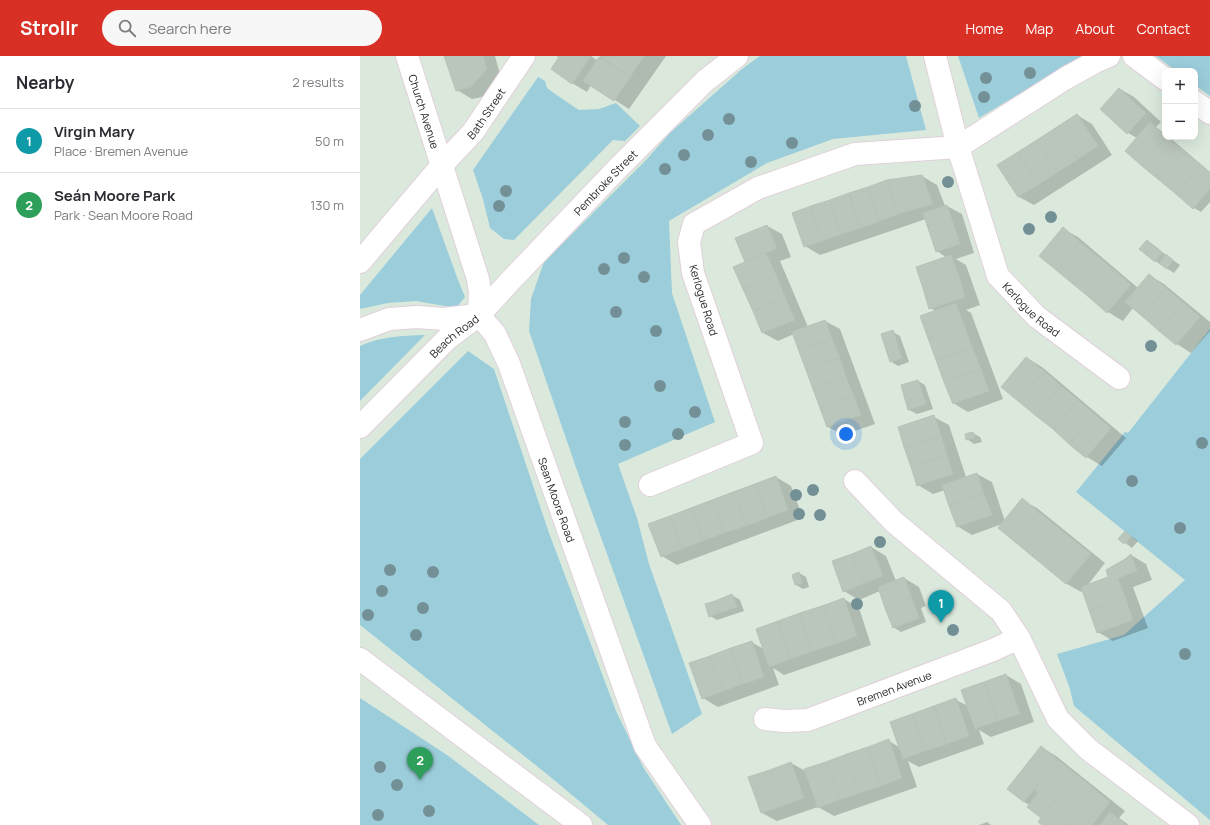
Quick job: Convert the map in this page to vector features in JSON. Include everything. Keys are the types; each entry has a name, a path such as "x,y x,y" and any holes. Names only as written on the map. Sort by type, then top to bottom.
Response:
{"main road":[{"name":"Church Avenue","path":"407,56 442,166"},
{"name":"Bath Street","path":"442,166 473,132 524,56"},
{"name":"Pembroke Street","path":"479,315 513,278 705,81 737,56"},
{"name":"Kerlogue Road","path":"935,56 958,147 998,276 1037,317 1119,378"},
{"name":"Kerlogue Road","path":"650,485 752,443 694,274 689,242 694,224 758,188 855,154 958,147 1066,78 1109,56"},
{"path":"1134,56 1162,77"},
{"path":"1198,104 1210,114"},
{"path":"360,262 442,166"},
{"path":"442,166 478,279 480,292 479,315"},
{"name":"Beach Road","path":"360,330 389,319 417,316 444,319 479,315"},
{"name":"Beach Road","path":"360,427 447,339 479,315"},
{"name":"Sean Moore Road","path":"479,315 495,334 509,364 645,746 700,825"},
{"path":"855,481 894,522 1001,611 1019,638 1058,719 1088,749 1188,825"},
{"name":"Bremen Avenue","path":"765,719 784,721 808,720 993,650 1019,638"},
{"path":"360,659 581,825"}],"shaded area":[{"path":"760,56 906,56 926,130 833,139 767,163 669,221 672,293 715,422 618,464 637,518 649,564 702,714 672,734 581,482 529,331 531,299 544,262 646,160 671,132 742,69"},
{"path":"958,56 1082,56 979,118"},
{"path":"1156,56 1210,56 1210,96 1198,87 1198,68 1172,68"},
{"path":"538,77 545,81 547,88 579,110 599,109 616,103 640,126 625,141 613,140 514,240 504,239 490,228 483,199 473,170"},
{"path":"432,208 465,297 456,308 416,301 388,303 360,309 360,295"},
{"path":"1210,329 1210,820 1074,706 1070,689 1057,654 1124,635 1185,580 1076,492 1125,432 1128,433"},
{"path":"425,335 360,401 360,346 384,338"},
{"path":"468,351 494,369 549,533 616,711 643,767 681,825 608,825 548,775 360,625 360,459"},
{"path":"360,698 447,755 539,825 360,825"}],"building":[{"path":"444,56 483,56 487,69 471,87 456,91"},
{"path":"557,56 590,57 572,84 551,69 559,57"},
{"path":"600,56 644,56 630,77"},
{"path":"599,57 630,77 614,101 583,81"},
{"path":"1119,88 1146,113 1127,134 1100,109"},
{"path":"1077,114 1098,146 1078,159 1057,127"},
{"path":"1150,122 1162,132 1162,140 1164,140 1142,166 1125,151"},
{"path":"1057,127 1078,159 1058,172 1037,140"},
{"path":"1037,140 1058,172 1038,185 1018,152"},
{"path":"1164,140 1170,140 1184,151 1159,180 1142,166"},
{"path":"1184,151 1201,165 1176,194 1159,180"},
{"path":"1018,152 1038,185 1018,197 997,165"},
{"path":"1201,165 1210,173 1210,189 1193,209 1176,194"},
{"path":"922,175 933,204 898,214 887,180"},
{"path":"887,180 898,214 880,221 868,187"},
{"path":"868,187 880,221 861,228 849,193"},
{"path":"849,193 861,228 842,234 830,200"},
{"path":"830,200 842,234 823,241 811,206"},
{"path":"947,205 960,244 936,252 923,213"},
{"path":"811,206 823,241 804,247 792,213"},
{"path":"767,225 777,248 745,262 735,238"},
{"path":"1063,227 1080,242 1056,270 1039,256"},
{"path":"1147,240 1162,253 1155,262 1139,249"},
{"path":"1080,242 1097,256 1073,284 1056,270"},
{"path":"766,253 776,275 743,289 733,267"},
{"path":"1166,254 1173,260 1167,269 1159,263"},
{"path":"951,255 959,276 923,288 916,267"},
{"path":"1097,256 1114,270 1090,298 1073,284"},
{"path":"1114,270 1131,285 1107,313 1090,298"},
{"path":"1149,274 1166,288 1142,316 1125,302"},
{"path":"776,275 785,297 753,311 743,289"},
{"path":"959,276 965,297 929,309 923,288"},
{"path":"1166,288 1183,302 1159,331 1142,316"},
{"path":"785,297 795,320 762,333 753,311"},
{"path":"1183,302 1200,317 1176,345 1159,331"},
{"path":"956,303 964,325 928,338 920,316"},
{"path":"825,320 832,339 799,351 792,332"},
{"path":"964,325 972,347 936,360 928,338"},
{"path":"893,330 902,358 890,362 881,334"},
{"path":"832,339 840,358 806,370 799,351"},
{"path":"972,347 981,369 944,382 936,360"},
{"path":"1026,357 1044,371 1018,401 1001,387"},
{"path":"840,358 846,377 813,389 806,370"},
{"path":"981,369 989,391 953,404 944,382"},
{"path":"1044,371 1061,386 1035,415 1018,401"},
{"path":"846,377 854,396 820,408 813,389"},
{"path":"918,380 926,404 908,410 901,385"},
{"path":"1061,386 1078,400 1053,429 1035,415"},
{"path":"854,396 861,415 827,427 820,408"},
{"path":"1078,400 1094,414 1069,444 1053,429"},
{"path":"1094,414 1111,428 1086,458 1069,444"},
{"path":"934,415 941,435 904,447 898,427"},
{"path":"973,432 975,438 966,440 965,434"},
{"path":"941,435 947,455 911,467 904,447"},
{"path":"947,455 953,474 917,486 911,467"},
{"path":"977,473 984,494 949,506 942,485"},
{"path":"776,476 788,510 767,518 755,484"},
{"path":"755,484 767,518 746,526 733,492"},
{"path":"733,492 746,526 724,533 712,500"},
{"path":"984,494 992,515 957,527 949,506"},
{"path":"1022,498 1039,512 1015,542 998,528"},
{"path":"712,500 724,533 703,541 691,508"},
{"path":"691,508 703,541 682,549 670,516"},
{"path":"1039,512 1056,526 1032,556 1015,542"},
{"path":"670,516 682,549 661,557 648,524"},
{"path":"1056,526 1074,540 1049,570 1032,556"},
{"path":"1125,531 1131,537 1124,544 1118,539"},
{"path":"1074,540 1091,554 1066,584 1049,570"},
{"path":"871,546 883,576 863,584 852,554"},
{"path":"852,554 863,584 843,592 832,561"},
{"path":"1131,554 1137,571 1118,578 1125,597 1089,610 1081,587 1108,577 1106,570"},
{"path":"799,572 802,583 795,585 792,575"},
{"path":"904,577 912,598 885,608 878,587"},
{"path":"732,594 737,607 719,613 715,601"},
{"path":"1125,597 1133,620 1097,633 1089,610"},
{"path":"844,598 857,636 835,644 822,606"},
{"path":"912,598 919,618 893,628 885,608"},
{"path":"715,601 719,613 709,617 705,604"},
{"path":"822,606 835,644 813,651 800,613"},
{"path":"800,613 813,651 791,659 778,621"},
{"path":"778,621 791,659 769,667 756,629"},
{"path":"752,641 764,677 743,684 731,648"},
{"path":"731,648 743,684 723,691 710,656"},
{"path":"710,656 723,691 702,699 689,663"},
{"path":"1006,674 1020,714 997,721 984,682"},
{"path":"984,682 997,721 975,729 961,690"},
{"path":"956,698 969,736 947,744 934,706"},
{"path":"934,706 947,744 925,751 912,714"},
{"path":"912,714 925,751 903,759 890,722"},
{"path":"889,739 902,778 881,786 868,747"},
{"path":"1041,746 1058,760 1024,802 1007,789"},
{"path":"868,747 881,786 860,793 847,754"},
{"path":"847,754 860,793 839,800 826,762"},
{"path":"1058,760 1076,774 1041,818 1027,807 1038,793 1034,790"},
{"path":"791,762 804,798 782,806 770,770"},
{"path":"826,762 839,800 818,808 804,769"},
{"path":"770,770 782,806 761,813 748,777"},
{"path":"1076,774 1093,788 1064,825 1042,825 1038,822"},
{"path":"1093,788 1110,802 1092,825 1064,825"},
{"path":"1110,812 1126,825 1100,825"}],"place":[{"name":"Virgin Mary","path":"941,623"},
{"name":"Seán Moore Park","path":"420,780"}]}
